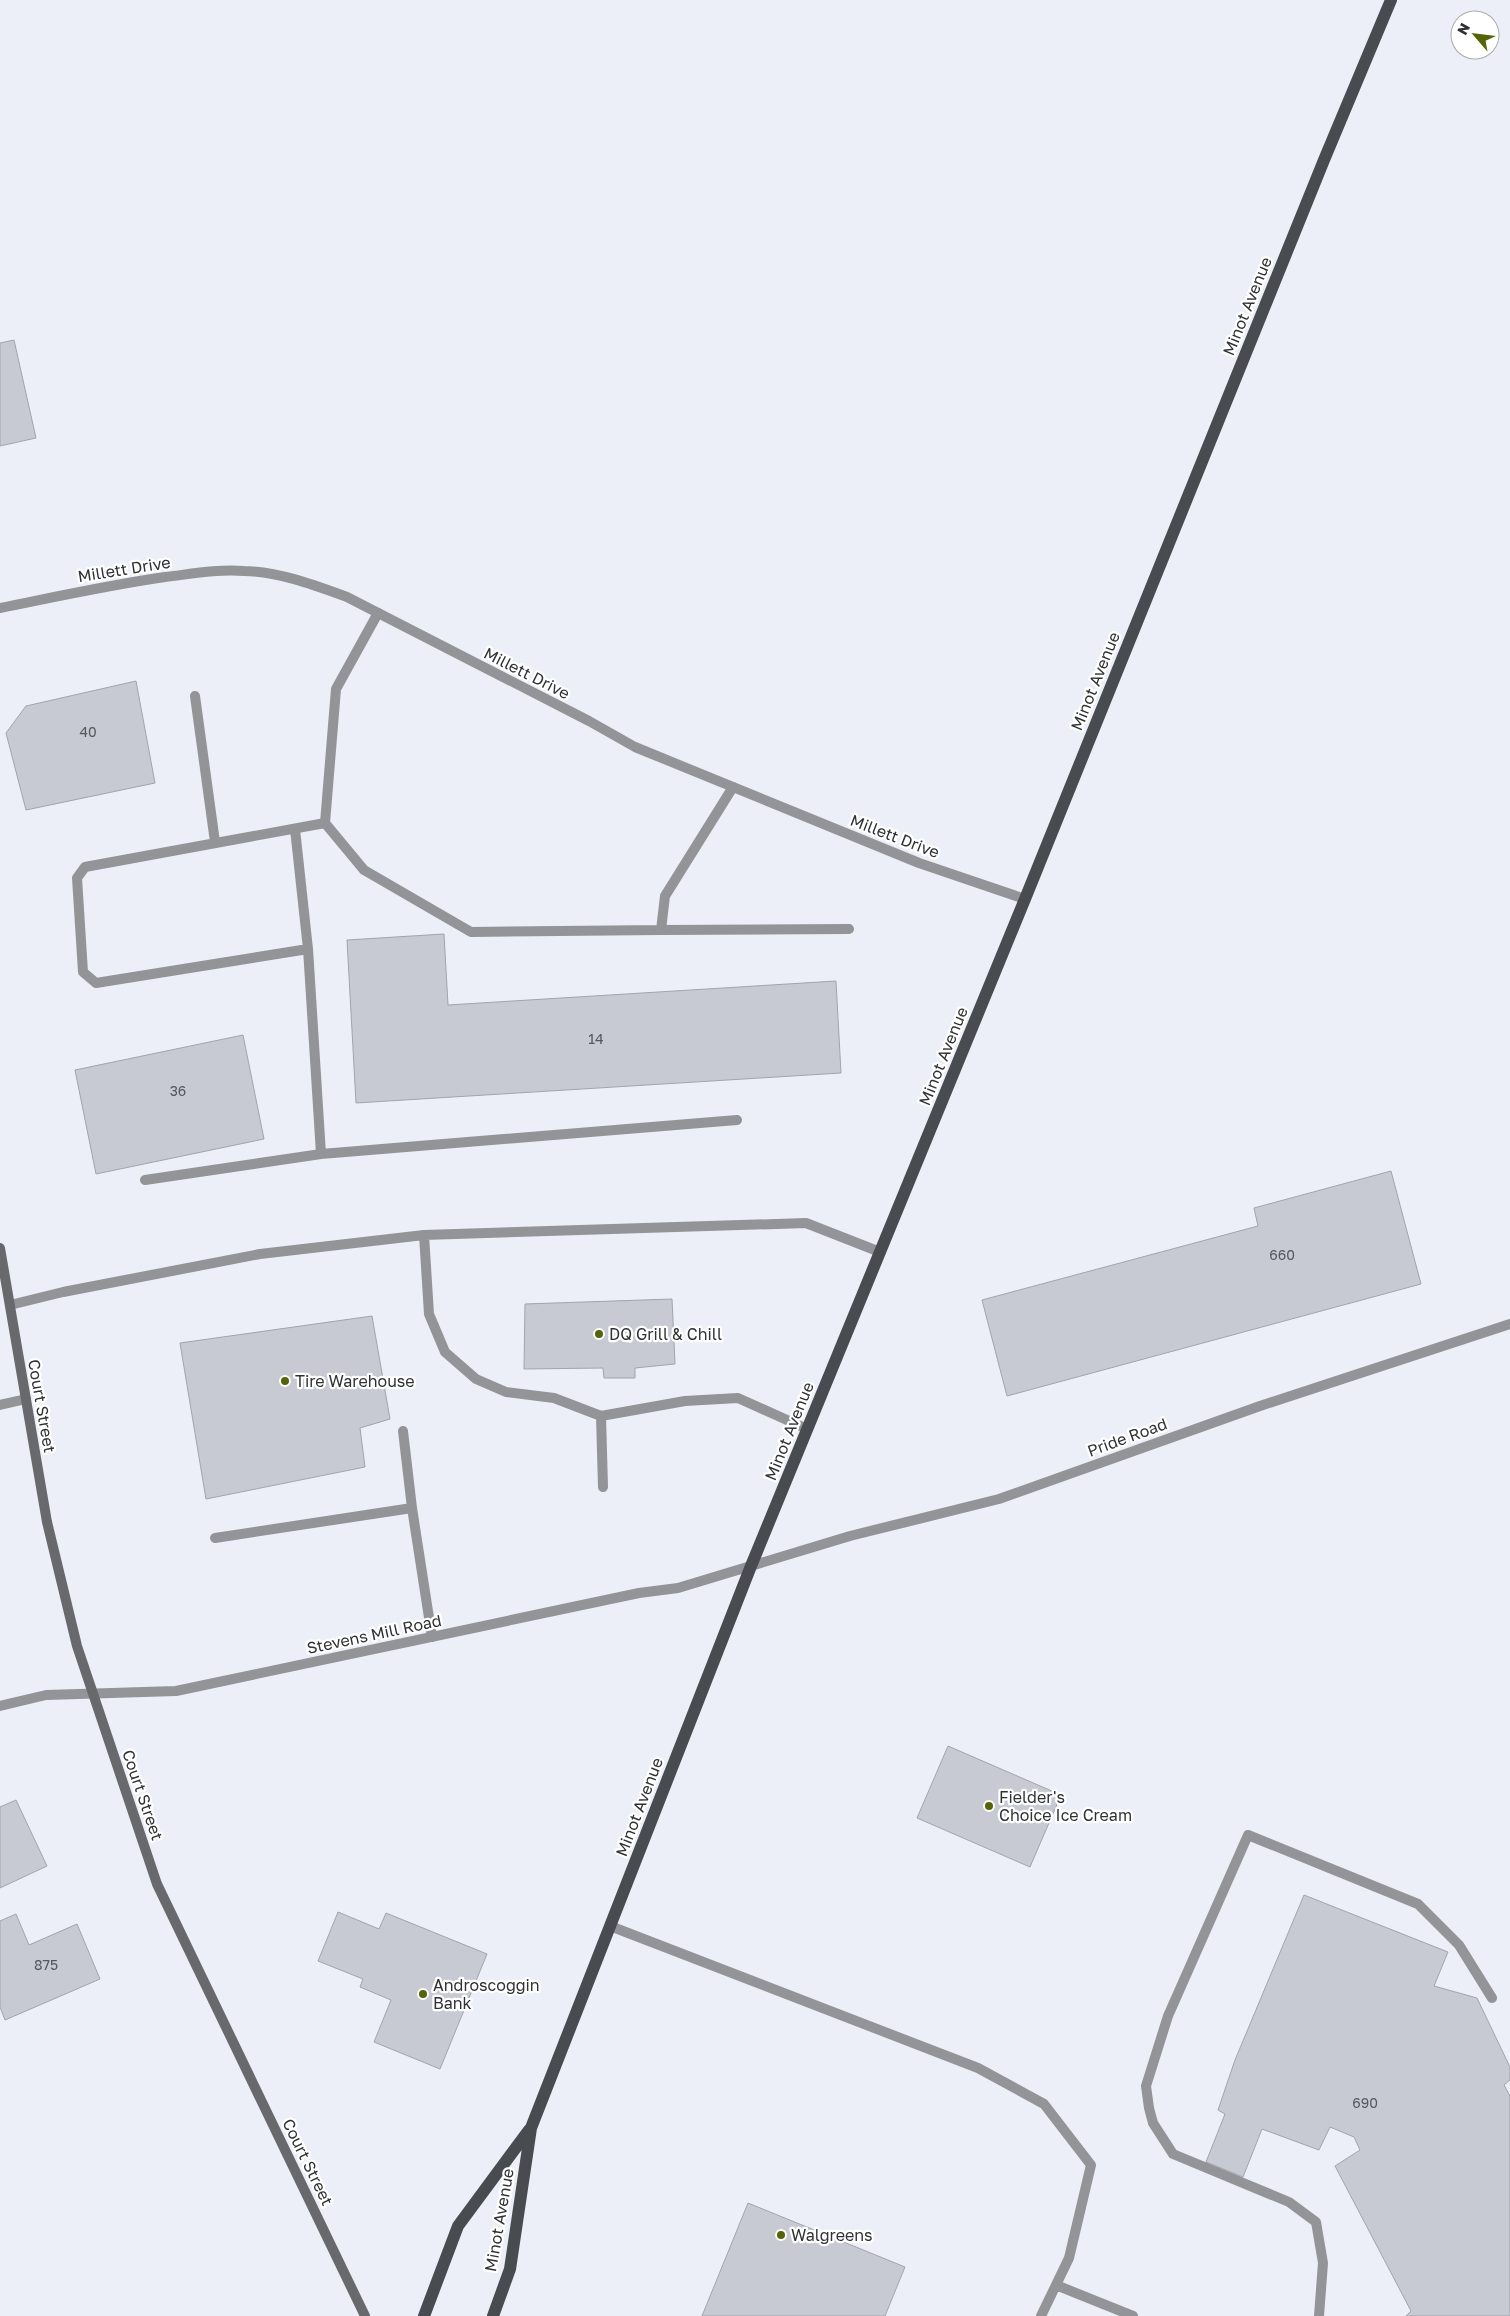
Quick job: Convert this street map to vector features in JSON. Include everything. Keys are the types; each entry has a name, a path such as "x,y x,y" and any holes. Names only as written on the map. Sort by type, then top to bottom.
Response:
{"main road":[{"name":"Minot Avenue","path":"493,2316 510,2269 531,2128 751,1566 1025,899 1312,188 1391,0"},
{"name":"Court Street","path":"0,1248 47,1522 77,1646 157,1884 365,2316"},
{"name":"Minot Avenue","path":"424,2316 458,2226 531,2128"}],"street":[{"name":"Millett Drive","path":"0,608 108,586 206,572 244,570 273,574 315,586 347,598 589,721 635,747 919,863 1025,899"},
{"path":"378,613 336,689 325,823 364,870 471,932 849,929"},
{"path":"195,696 215,842"},
{"path":"661,930 665,896 733,787"},
{"path":"308,949 96,983 83,972 76,878 85,867 325,823"},
{"path":"295,829 308,949 321,1154"},
{"path":"145,1180 321,1154 738,1120"},
{"path":"10,1305 63,1292 260,1254 424,1235 806,1223 880,1252"},
{"path":"424,1235 429,1314 445,1352 476,1379 506,1392 554,1398 602,1416 685,1402 738,1398 807,1429"},
{"name":"Pride Road","path":"751,1566 850,1536 999,1499 1260,1406 1510,1324"},
{"path":"0,1405 26,1399"},
{"path":"602,1416 603,1487"},
{"path":"403,1430 412,1508 432,1637"},
{"path":"215,1538 412,1508"},
{"name":"Stevens Mill Road","path":"0,1706 46,1695 176,1691 639,1593 678,1588 751,1566"},
{"path":"1319,2316 1323,2263 1316,2222 1289,2202 1173,2154 1160,2138 1148,2108 1146,2086 1168,2016 1248,1835 1418,1904 1459,1945 1492,1998"},
{"path":"610,1926 978,2068 1044,2104 1091,2165 1069,2258 1041,2316"},
{"path":"1056,2285 1132,2316"}],"building":[{"path":"14,340 36,438 0,446 0,343"},
{"path":"136,681 155,783 26,810 6,733 26,706"},
{"path":"444,934 448,1005 836,981 841,1073 356,1103 347,940"},
{"path":"243,1035 264,1139 96,1174 75,1070"},
{"path":"1391,1171 1421,1284 1007,1396 982,1300 1258,1226 1254,1208"},
{"name":"DQ Grill & Chill","path":"672,1299 675,1364 635,1368 635,1378 604,1378 603,1368 524,1369 525,1304"},
{"name":"Tire Warehouse","path":"372,1316 390,1419 360,1428 365,1467 206,1499 180,1343"},
{"name":"Fielder's Choice Ice Cream","path":"948,1746 1061,1795 1030,1867 917,1818"},
{"path":"16,1800 47,1866 0,1888 0,1807"},
{"path":"1304,1895 1448,1952 1434,1986 1477,1998 1510,2067 1510,2080 1504,2085 1510,2096 1510,2316 1406,2316 1411,2311 1335,2166 1360,2150 1354,2137 1330,2127 1319,2150 1262,2129 1243,2177 1206,2162 1225,2114 1218,2110 1235,2060"},
{"name":"Androscoggin Bank","path":"338,1912 379,1929 386,1913 487,1954 440,2069 374,2042 391,2000 360,1987 363,1979 318,1961"},
{"path":"16,1914 29,1945 77,1924 100,1979 5,2020 0,2007 0,1921"},
{"name":"Walgreens","path":"748,2203 905,2267 885,2316 702,2316"}],"place":[{"name":"DQ Grill & Chill","path":"599,1334"},
{"name":"Tire Warehouse","path":"285,1381"},
{"name":"Fielder's Choice Ice Cream","path":"989,1806"},
{"name":"Androscoggin Bank","path":"423,1994"},
{"name":"Walgreens","path":"781,2235"}]}
